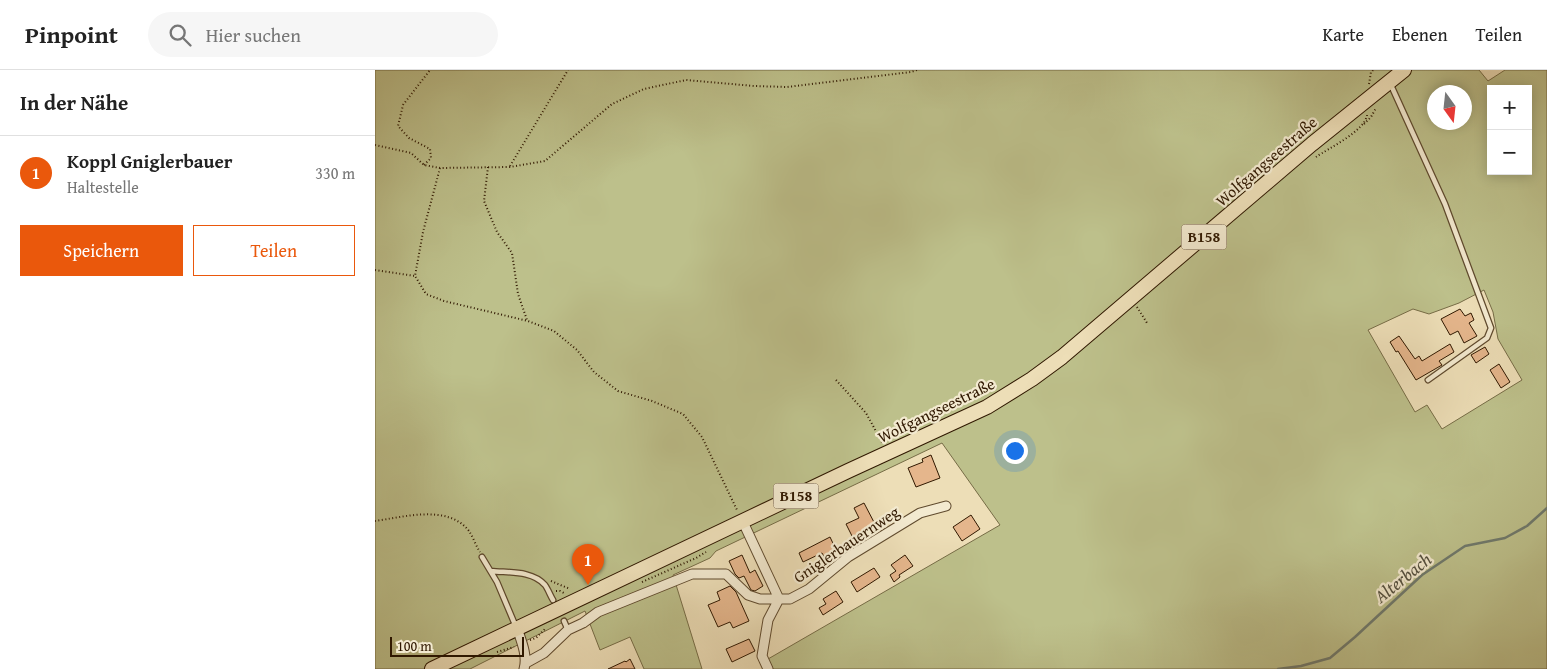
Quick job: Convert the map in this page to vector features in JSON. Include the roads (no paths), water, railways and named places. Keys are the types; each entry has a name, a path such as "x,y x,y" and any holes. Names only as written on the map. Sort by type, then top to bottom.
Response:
{"main road":[{"name":"Wolfgangseestraße","path":"432,669 987,407 1032,379 1062,357 1312,144 1404,70"}],"street":[{"name":"Gniglerbauernweg","path":"525,666 544,653 566,625 583,623 598,612 692,574 726,574 747,596 760,599 790,599 809,589 848,557 920,513 946,506"},
{"path":"743,522 779,599 768,620 762,656 769,669"},
{"path":"517,628 522,643 525,666"}],"lane":[{"path":"1389,81 1445,204 1491,328 1487,338 1428,380"},
{"path":"482,557 491,571 517,628"},
{"path":"491,571 524,574 537,578 546,586 553,600"}],"waterway":[{"name":"Alterbach","path":"1278,669 1301,666 1330,658 1422,575 1465,546 1505,538 1527,526 1547,508"}],"place":[{"name":"Koppl Gniglerbauer","path":"588,585"}]}
